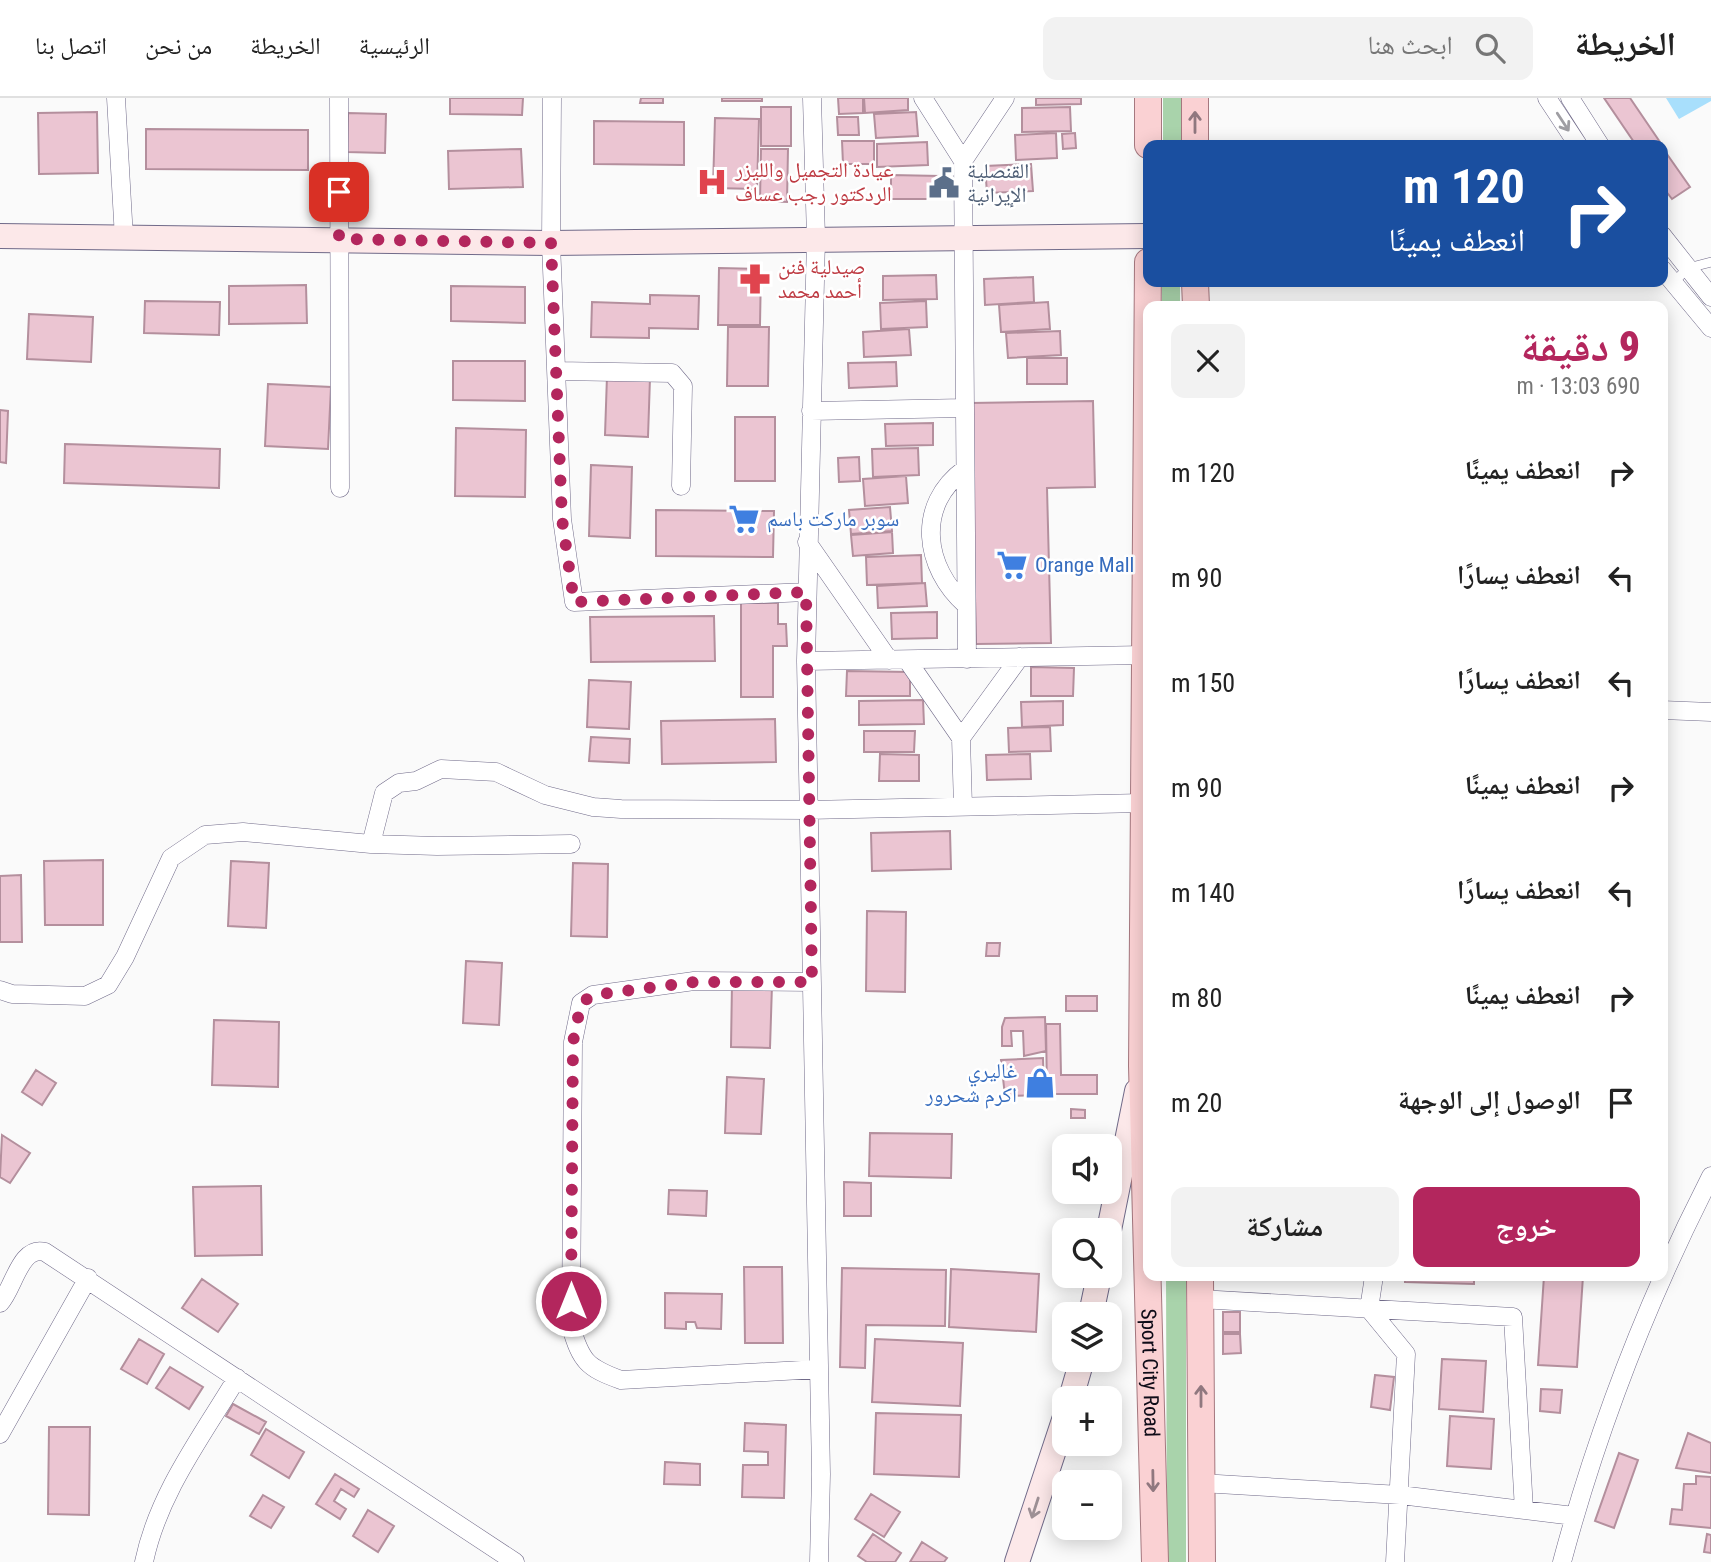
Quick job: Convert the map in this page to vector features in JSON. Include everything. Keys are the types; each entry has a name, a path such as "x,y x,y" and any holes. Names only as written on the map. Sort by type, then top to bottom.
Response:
{"main road":[{"path":"1148,98 1148,140"},
{"path":"1195,98 1195,140"},
{"name":"Sport City Road","path":"1143,803 1143,1104"},
{"name":"Sport City Road","path":"1148,1281 1155,1562"},
{"path":"1200,1287 1202,1562"}],"street":[{"path":"116,98 124,238"},
{"path":"338,98 340,488"},
{"path":"552,98 551,243 562,519 574,602 806,592"},
{"path":"812,98 816,238 806,661 819,1369 819,1562"},
{"path":"923,98 963,161"},
{"path":"967,659 963,161 1005,98"},
{"path":"1547,98 1575,140"},
{"path":"1570,98 1597,140"},
{"path":"0,236 551,243 1143,236"},
{"path":"1668,242 1711,297"},
{"path":"1668,276 1711,328"},
{"path":"558,371 672,373 680,379 683,386 681,486"},
{"path":"811,411 964,408"},
{"path":"965,469 953,477 940,499 933,516 931,545 944,580 967,605"},
{"path":"807,542 888,660"},
{"path":"806,661 1143,655"},
{"path":"961,738 1020,657"},
{"path":"907,660 961,738 963,807"},
{"path":"1668,710 1711,712"},
{"path":"371,844 384,793 399,783 416,781 441,769 496,772 545,795 593,807 807,810 1143,803"},
{"path":"0,990 12,994 85,996 108,985 125,957 171,858 205,835 243,832 371,844 570,844"},
{"path":"812,982 694,982 593,995 581,1003 573,1042 571,1327 580,1357 599,1372 621,1380 819,1369"},
{"path":"1111,1218 1142,1066"},
{"path":"1668,1271 1711,1175"},
{"path":"0,1303 14,1284 26,1255 35,1250 44,1252 88,1278 515,1562"},
{"path":"0,1434 88,1278"},
{"path":"1373,1281 1369,1309 1406,1354 1395,1562"},
{"path":"1562,1562 1574,1516 1627,1362 1663,1281"},
{"path":"1200,1287 1369,1309 1513,1317 1524,1510"},
{"path":"144,1562 150,1532 180,1471 237,1378"},
{"path":"1017,1562 1052,1456"},
{"path":"1201,1483 1400,1495 1574,1516"}],"lane":[{"path":"1668,276 1711,262"}],"green space":[{"path":"1163,98 1181,98 1181,140 1163,140"},
{"path":"1162,287 1180,287 1180,301 1162,301"},
{"path":"1166,1281 1186,1281 1186,1562 1167,1562"}],"water":[{"path":"1666,98 1711,98 1711,101 1679,119"}],"building":[{"path":"450,98 523,98 522,115 450,114"},
{"path":"641,98 663,98 663,103 640,103"},
{"path":"722,98 762,98 762,101 722,101"},
{"path":"838,98 863,98 863,113 839,114"},
{"path":"864,98 908,98 908,110 865,113"},
{"path":"1036,98 1081,98 1081,104 1036,105"},
{"path":"1604,98 1630,98 1659,140 1633,140"},
{"path":"761,107 791,107 791,146 761,146"},
{"path":"1070,107 1071,131 1022,132 1022,108"},
{"path":"97,112 98,173 39,174 38,113"},
{"path":"916,112 918,136 876,138 874,114"},
{"path":"348,113 386,114 385,153 347,152"},
{"path":"837,117 858,117 859,135 838,135"},
{"path":"715,118 759,119 757,189 713,188"},
{"path":"594,121 684,122 684,165 594,164"},
{"path":"146,129 308,130 308,170 146,169"},
{"path":"1056,133 1057,158 1016,160 1015,135"},
{"path":"1075,133 1076,148 1063,149 1062,134"},
{"path":"842,141 874,141 874,164 843,164"},
{"path":"927,142 928,165 877,167 877,144"},
{"path":"521,149 523,187 449,189 448,151"},
{"path":"761,149 788,149 787,202 760,201"},
{"path":"1668,156 1690,187 1672,199 1668,194"},
{"path":"1031,164 1033,191 987,193 985,166"},
{"path":"891,175 940,176 940,199 891,199"},
{"path":"719,268 761,269 760,325 718,325"},
{"path":"936,275 937,299 883,300 883,276"},
{"path":"1033,277 1034,302 985,305 984,279"},
{"path":"306,285 307,323 229,324 229,286"},
{"path":"451,286 525,287 525,323 451,321"},
{"path":"650,295 699,296 698,329 649,328 649,338 591,337 592,302 650,304"},
{"path":"145,301 220,302 219,335 144,333"},
{"path":"926,301 927,327 881,329 880,303"},
{"path":"1048,302 1050,329 1001,332 999,305"},
{"path":"29,314 93,317 91,362 27,359"},
{"path":"728,327 769,327 768,386 727,386"},
{"path":"909,329 911,355 864,357 863,332"},
{"path":"1060,331 1061,355 1008,358 1006,333"},
{"path":"1027,358 1067,358 1067,384 1027,384"},
{"path":"453,361 525,361 525,401 453,400"},
{"path":"896,362 897,386 849,388 848,363"},
{"path":"607,376 650,378 648,437 605,435"},
{"path":"268,384 331,387 328,449 265,446"},
{"name":"Orange Mall","path":"1093,401 1095,487 1047,488 1051,643 976,644 971,403"},
{"path":"0,410 8,411 6,463 0,462"},
{"path":"735,417 775,417 775,481 735,481"},
{"path":"933,423 933,445 886,446 885,424"},
{"path":"456,428 526,430 525,497 455,496"},
{"path":"65,444 220,449 219,488 64,483"},
{"path":"918,448 919,475 873,477 872,449"},
{"path":"859,457 860,481 839,482 838,458"},
{"path":"591,465 632,467 630,538 589,536"},
{"path":"906,476 908,503 865,506 863,479"},
{"path":"890,507 892,531 851,534 849,510"},
{"path":"656,510 774,511 773,557 656,556"},
{"path":"892,532 893,553 853,556 851,535"},
{"path":"921,555 922,583 867,585 866,557"},
{"path":"925,583 927,606 878,608 877,586"},
{"path":"741,603 778,603 778,624 786,624 787,646 773,646 773,697 741,697"},
{"path":"937,612 937,638 892,639 891,613"},
{"path":"714,616 715,661 591,662 590,617"},
{"path":"1031,667 1074,668 1073,696 1031,696"},
{"path":"847,671 910,672 910,696 846,696"},
{"path":"589,680 631,682 629,729 587,727"},
{"path":"923,700 924,724 859,725 859,701"},
{"path":"1063,701 1063,725 1022,727 1021,702"},
{"path":"775,719 776,762 662,764 661,721"},
{"path":"1050,727 1051,751 1009,752 1008,728"},
{"path":"864,731 915,731 914,752 864,752"},
{"path":"591,737 630,739 629,763 589,761"},
{"path":"880,754 919,755 919,781 879,781"},
{"path":"1030,754 1031,779 987,780 986,755"},
{"path":"950,831 951,869 872,871 871,833"},
{"path":"103,860 103,925 45,925 44,861"},
{"path":"231,861 269,863 266,928 228,926"},
{"path":"573,863 608,864 607,937 571,936"},
{"path":"21,875 22,942 0,942 0,876"},
{"path":"867,911 906,912 905,992 866,991"},
{"path":"987,943 1000,943 999,956 986,956"},
{"path":"466,961 502,963 499,1025 463,1023"},
{"path":"732,983 772,985 770,1048 731,1047"},
{"path":"1066,996 1097,996 1097,1011 1066,1011"},
{"path":"1045,1017 1046,1051 1024,1056 1023,1031 1011,1031 1012,1046 1002,1046 1005,1018"},
{"path":"214,1020 279,1022 278,1087 212,1085"},
{"path":"1046,1024 1060,1024 1061,1075 1097,1075 1097,1094 1047,1094"},
{"path":"1043,1058 1044,1095 1005,1096 1001,1060"},
{"path":"36,1070 56,1083 42,1105 22,1092"},
{"path":"727,1077 764,1079 761,1134 725,1133"},
{"path":"1071,1109 1085,1110 1085,1118 1071,1118"},
{"path":"870,1133 952,1134 951,1178 869,1176"},
{"path":"2,1135 30,1153 10,1183 0,1177"},
{"path":"844,1182 871,1183 871,1216 844,1216"},
{"path":"261,1186 262,1255 195,1256 193,1187"},
{"path":"669,1190 707,1191 706,1216 668,1214"},
{"path":"744,1267 782,1267 783,1343 745,1343"},
{"path":"842,1268 946,1270 945,1326 866,1325 865,1368 840,1367"},
{"path":"951,1269 1039,1274 1036,1332 949,1327"},
{"path":"202,1279 238,1304 218,1332 182,1308"},
{"path":"1474,1281 1474,1284 1405,1282"},
{"path":"1544,1281 1583,1281 1577,1367 1538,1365"},
{"path":"665,1293 722,1294 721,1329 697,1328 695,1322 686,1322 686,1329 665,1328"},
{"path":"1223,1312 1240,1312 1240,1332 1223,1332"},
{"path":"1223,1334 1240,1334 1241,1353 1223,1354"},
{"path":"139,1339 164,1354 147,1384 121,1369"},
{"path":"875,1339 963,1343 960,1406 872,1402"},
{"path":"1442,1359 1486,1361 1483,1412 1439,1409"},
{"path":"170,1367 203,1387 189,1409 156,1388"},
{"path":"1375,1375 1394,1377 1390,1410 1371,1407"},
{"path":"1541,1389 1562,1390 1560,1413 1540,1411"},
{"path":"233,1404 266,1422 259,1434 226,1416"},
{"path":"876,1413 961,1415 959,1477 874,1474"},
{"path":"1450,1416 1494,1419 1491,1469 1447,1466"},
{"path":"745,1423 786,1425 784,1498 742,1497 743,1465 768,1465 768,1452 744,1451"},
{"path":"49,1427 90,1427 89,1515 48,1514"},
{"path":"266,1429 304,1452 289,1478 251,1455"},
{"path":"1688,1433 1711,1443 1711,1473 1676,1468"},
{"path":"1619,1453 1638,1460 1614,1528 1595,1521"},
{"path":"665,1462 700,1464 700,1485 664,1484"},
{"path":"335,1474 359,1489 354,1497 341,1489 334,1501 346,1509 340,1519 316,1504"},
{"path":"1696,1476 1711,1477 1711,1528 1670,1524 1672,1509 1682,1510 1684,1484 1696,1484"},
{"path":"871,1494 900,1512 884,1537 855,1519"},
{"path":"263,1495 284,1507 271,1528 250,1516"},
{"path":"368,1510 394,1526 378,1552 353,1536"},
{"path":"873,1534 901,1553 895,1562 867,1562 858,1556"},
{"path":"1707,1534 1711,1535 1711,1553 1704,1552"},
{"path":"922,1542 947,1558 944,1562 910,1562"}],"place":[{"name":"عيادة التجميل والليزر الردكتور رجب عساف","path":"712,182"},
{"name":"القنصلية الإيرانية","path":"944,183"},
{"name":"صيدلية فنن أحمد محمد","path":"755,279"},
{"name":"سوبر ماركت باسم","path":"744,519"},
{"name":"Orange Mall","path":"1012,565"},
{"name":"غاليري اكرم شحرور","path":"1040,1083"}],"route":[{"path":"339,192 339,239 551,243 562,519 574,602 806,592 807,810 812,982 694,982 593,995 581,1003 573,1042 571,1301"}]}
